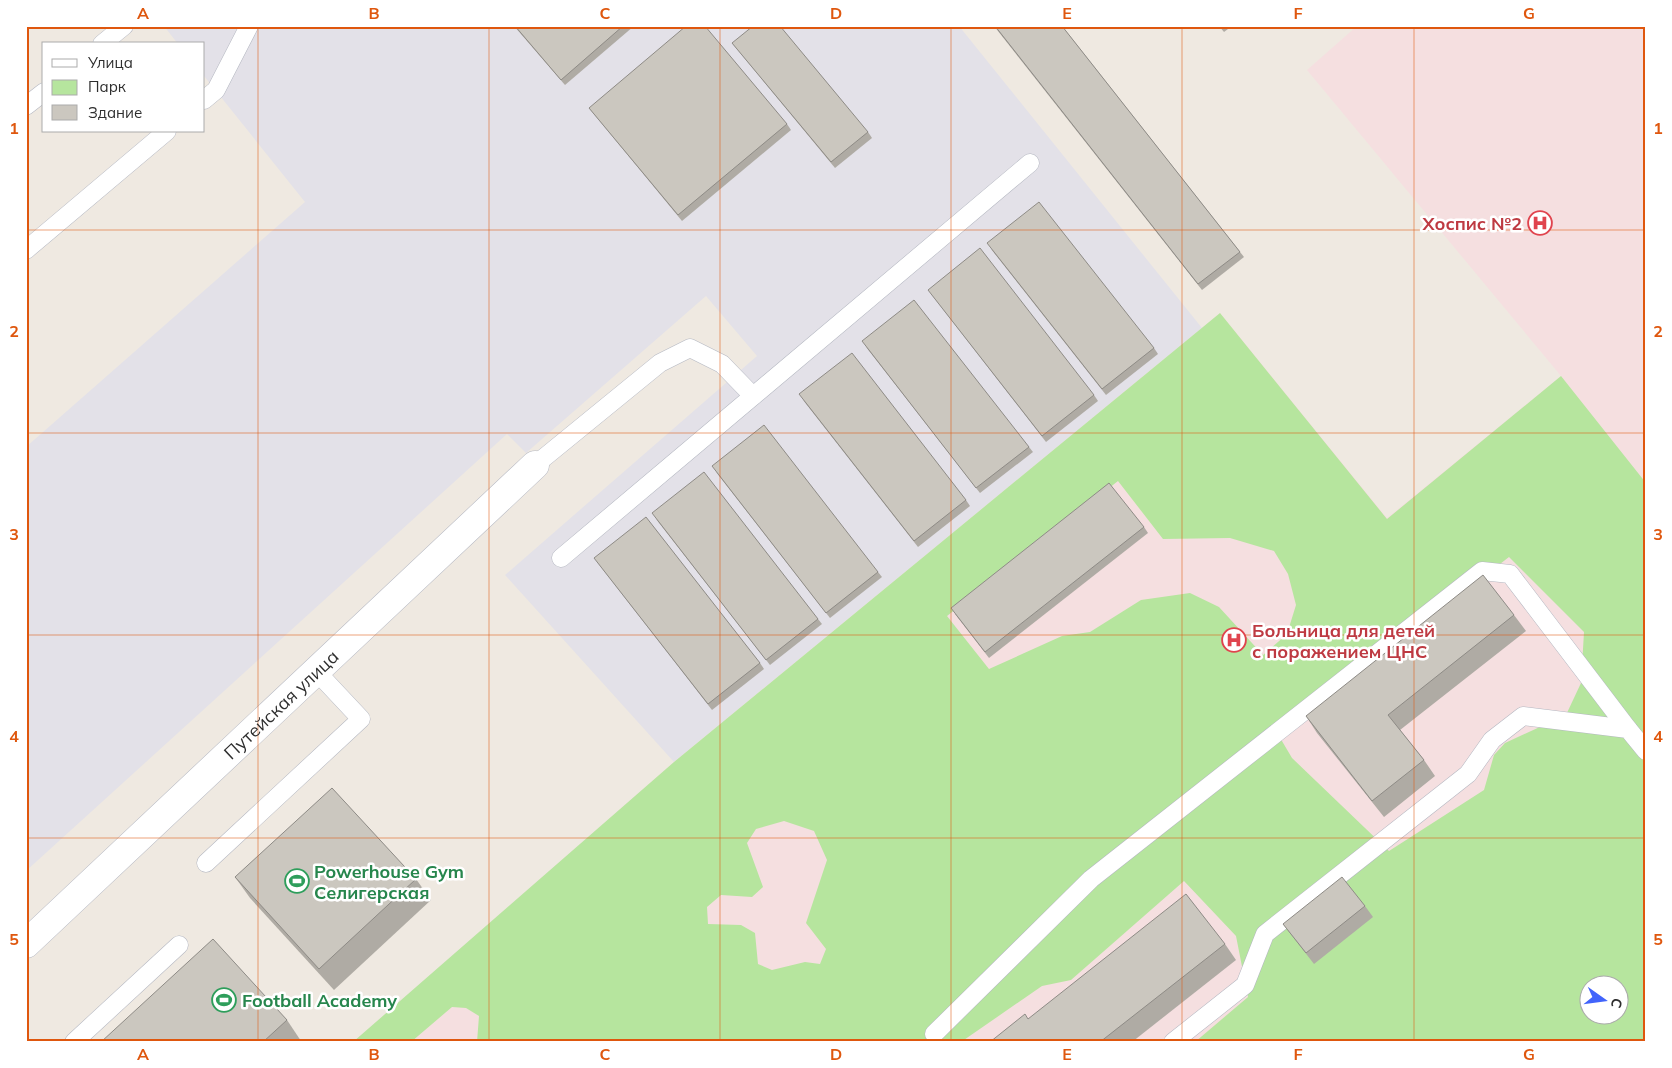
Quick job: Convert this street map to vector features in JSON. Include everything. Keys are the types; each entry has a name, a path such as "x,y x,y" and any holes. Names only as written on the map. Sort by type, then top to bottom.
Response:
{"street":[{"name":"Путейская улица","path":"26,944 535,465"}],"lane":[{"path":"104,42 124,26"},
{"path":"205,99 216,90 249,26"},
{"path":"26,106 42,94"},
{"path":"26,250 166,132"},
{"path":"561,558 1030,163"},
{"path":"535,465 660,363 690,348 722,364 753,396"},
{"path":"933,1039 1091,879 1482,571 1510,574 1646,751"},
{"path":"206,863 361,719 316,670"},
{"path":"1173,1042 1244,985 1265,934 1468,774 1492,740 1523,716 1628,729"},
{"path":"74,1042 179,945"}],"shaded area":[{"path":"164,26 959,26 1202,328 674,762 505,575 757,356 706,296 526,453 507,434 26,871 26,447 305,202 205,77 205,42 176,42"},
{"name":"Больница для детей с поражением ЦНС","path":"1357,26 1646,26 1646,1042 353,1042 674,762 1220,313 1387,518 1561,376 1307,70"}],"green space":[{"name":"Больница для детей с поражением ЦНС","path":"1220,313 1387,519 1561,376 1646,483 1646,1042 1195,1042 1248,997 1236,936 1184,881 1071,980 1042,986 961,1042 477,1042 479,1016 466,1008 452,1007 411,1042 353,1042 674,762","holes":["1118,481 1163,539 1230,538 1274,551 1288,574 1296,605 1287,634 1263,655 1219,607 1190,593 1141,600 1090,632 1062,636 989,669 947,616","1509,557 1584,632 1581,683 1566,715 1505,743 1494,755 1484,790 1389,851 1292,758 1279,736","784,821 814,831 827,860 806,923 826,949 820,964 805,962 772,970 758,964 755,933 741,925 708,924 707,907 721,895 752,897 763,887 747,843 756,829"]}],"building":[{"path":"515,26 623,26 561,80"},
{"path":"686,26 705,26 787,124 678,215 589,108"},
{"path":"753,26 780,26 868,132 831,162 732,43"},
{"path":"995,26 1062,26 1240,252 1198,284"},
{"path":"1039,202 1154,348 1102,389 987,243"},
{"path":"980,248 1094,395 1042,436 928,290"},
{"path":"914,300 1029,447 976,488 862,341"},
{"path":"852,353 966,500 914,541 799,394"},
{"path":"764,425 878,572 826,613 712,466"},
{"path":"704,472 818,619 766,660 652,513"},
{"path":"1109,483 1144,527 985,652 951,608"},
{"path":"646,517 760,663 708,704 594,558"},
{"path":"1483,575 1514,615 1388,715 1424,760 1372,801 1306,716"},
{"path":"332,788 416,879 319,969 235,877"},
{"path":"1342,877 1365,906 1306,953 1283,924"},
{"path":"1186,894 1225,944 1100,1042 990,1042 1025,1014 1028,1019"},
{"name":"Football Academy","path":"213,939 287,1020 263,1042 101,1042"}],"place":[{"name":"Хоспис №2","path":"1540,223"},
{"name":"Больница для детей с поражением ЦНС","path":"1234,640"},
{"name":"Powerhouse Gym Селигерская","path":"297,881"},
{"name":"Football Academy","path":"224,1000"}]}
